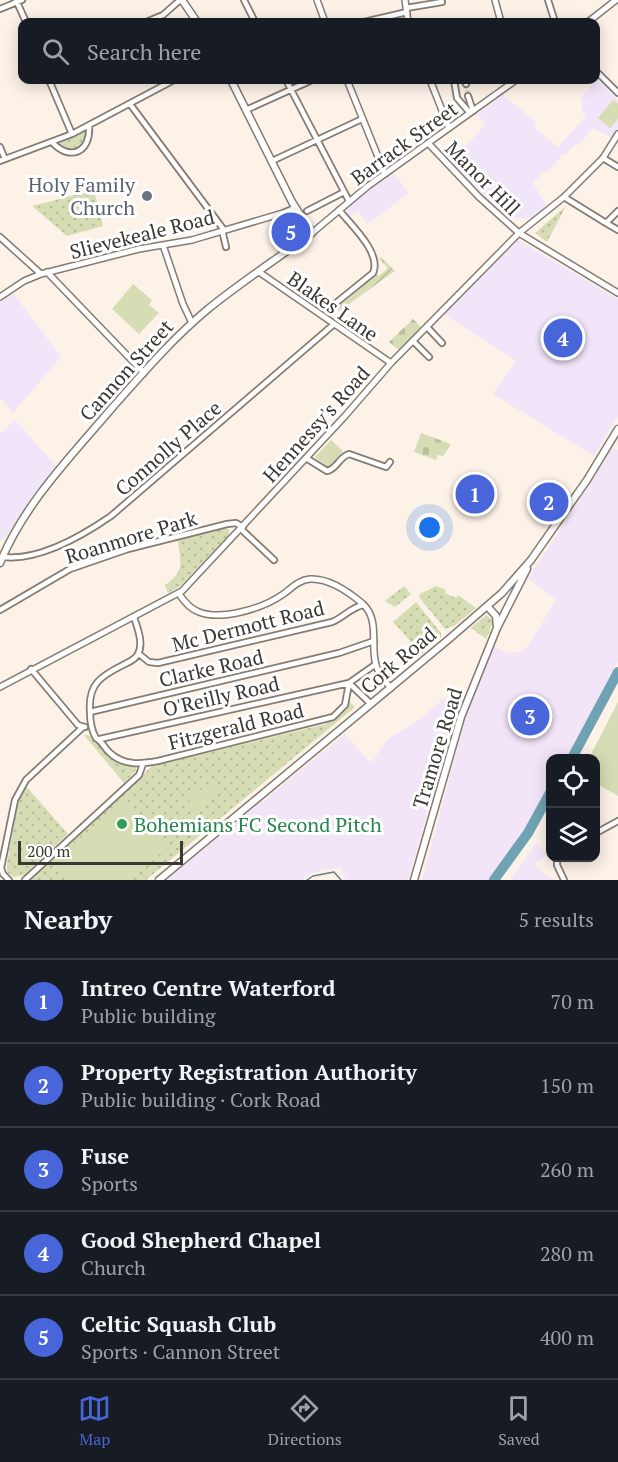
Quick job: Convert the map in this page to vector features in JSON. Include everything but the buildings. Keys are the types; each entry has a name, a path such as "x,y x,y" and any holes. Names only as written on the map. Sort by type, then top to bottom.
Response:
{"main road":[{"path":"181,0 194,18"},
{"path":"233,84 295,208 312,233"},
{"name":"Cannon Street","path":"1,560 17,527 35,501 144,373 192,323 218,301 312,233"},
{"name":"Cork Road","path":"159,880 496,598 531,560 618,429"},
{"name":"Tramore Road","path":"414,880 461,717 497,628 531,560"},
{"path":"496,598 505,603 508,608"},
{"path":"487,606 497,618 497,628"}],"street":[{"path":"156,18 164,15 181,0"},
{"path":"243,0 253,18"},
{"path":"317,0 324,18"},
{"path":"405,0 407,18"},
{"path":"378,18 442,2 441,0"},
{"path":"495,0 500,18"},
{"path":"548,0 554,18"},
{"path":"593,18 616,0"},
{"path":"0,9 19,1 25,18"},
{"path":"600,75 618,93"},
{"path":"51,84 72,134"},
{"path":"0,147 2,160 52,142 89,126 167,84"},
{"path":"289,84 349,201"},
{"path":"246,110 303,84"},
{"path":"349,84 385,174"},
{"path":"432,84 449,128"},
{"path":"455,84 457,98 472,112"},
{"name":"Barrack Street","path":"312,233 349,201 510,84"},
{"path":"468,96 472,112"},
{"path":"130,104 223,230 226,247"},
{"path":"272,161 362,119"},
{"path":"52,142 62,151 70,153 78,151 87,144 89,126"},
{"name":"Hennessy's Road","path":"0,687 179,594 391,363 519,233 564,197 603,158 618,134"},
{"name":"Manor Hill","path":"428,143 474,192 519,233 618,293"},
{"path":"603,158 618,167"},
{"name":"Barrack Street","path":"308,211 344,192"},
{"path":"564,197 618,230"},
{"name":"Slievekeale Road","path":"0,297 24,281 44,273 192,240 295,208"},
{"path":"326,311 373,273 375,267 373,253 339,210"},
{"path":"606,223 618,211"},
{"path":"0,237 44,273 144,373"},
{"path":"163,245 192,323"},
{"name":"Blakes Lane","path":"259,272 391,363"},
{"name":"Connolly Place","path":"1,560 41,553 111,516 333,325"},
{"path":"427,327 442,343"},
{"path":"413,341 429,357"},
{"path":"306,458 320,468 329,471 333,470 345,454 352,454 386,467 390,462"},
{"name":"Roanmore Park","path":"0,610 70,569 128,549 227,524 237,524 242,528"},
{"path":"242,528 274,560"},
{"path":"179,594 190,607 199,612 230,613 263,605 285,594 300,582 312,579 338,587 363,605 372,617 375,664 391,688"},
{"name":"Mc Dermott Road","path":"139,654 149,662 158,663 332,622 353,607 363,605"},
{"path":"31,669 78,725 91,727 91,693 95,684 106,675 135,659 139,654 140,638 134,617"},
{"name":"Clarke Road","path":"90,712 339,652 374,640"},
{"path":"371,704 349,683 375,664"},
{"name":"O'Reilly Road","path":"100,739 349,683"},
{"name":"Fitzgerald Road","path":"91,727 96,738 100,739 108,752 115,757 134,764 143,764 330,718 344,708 349,683"},
{"path":"9,880 3,874 2,868 19,790 26,780 83,727"},
{"path":"25,880 139,775 143,764"},
{"path":"600,831 618,820"},
{"path":"557,862 564,880"}],"shaded area":[{"path":"600,82 618,100 618,127 612,138 593,128 578,146 575,144 546,173 544,171 533,183 546,205 532,218 512,218 498,209 450,163 485,125 477,114 503,95 536,122 533,126 558,147 586,116 582,110 582,97 593,84 600,84"},
{"path":"393,173 409,193 368,224 358,211 348,218 343,210"},
{"path":"518,240 618,299 618,416 594,456 493,394 516,361 444,314"},
{"path":"13,293 61,357 13,413 0,397 0,303"},
{"path":"15,420 56,466 0,541 0,434"},
{"path":"613,447 618,450 618,661 568,754 546,754 546,795 527,831 500,871 491,880 422,880 469,705 494,646 508,653 517,652 528,646 556,600 528,579"},
{"path":"444,698 450,703 459,702 408,880 346,880 340,867 314,872 301,880 166,880 345,734 371,763 388,739 419,720"},
{"path":"536,843 546,855 535,864 546,876 557,880 510,880"}],"green space":[{"path":"613,100 618,104 618,119 610,128 598,118"},
{"path":"87,131 86,139 80,148 67,150 57,144"},
{"path":"94,190 103,226 67,236 32,206"},
{"path":"566,206 547,242 535,233"},
{"path":"381,257 395,271 339,311 337,308 377,274 379,276 388,268 379,259"},
{"path":"133,284 152,300 149,305 159,313 139,334 112,309"},
{"path":"413,319 421,327 399,350 389,342"},
{"path":"421,433 451,444 443,456 438,455 436,460 414,452"},
{"path":"331,440 343,451 330,466 326,466 315,457"},
{"path":"226,528 229,530 229,535 179,587 168,593 165,585 176,575 180,566 178,540"},
{"path":"404,586 411,594 395,607 385,601"},
{"path":"436,586 456,598 458,595 476,608 454,626 445,629 419,597 420,594"},
{"path":"416,602 441,633 441,637 422,654 393,622"},
{"path":"486,615 494,621 486,639 471,628"},
{"path":"350,702 355,707 146,880 30,880 152,766 326,724 338,717"},
{"path":"618,702 618,796 600,785 600,754 591,754"},
{"path":"84,735 90,736 111,758 136,767 136,770 124,783"},
{"path":"210,783 217,793 195,809 188,799"},
{"path":"26,786 68,834 24,875 14,877 7,872 7,863 18,801"},
{"name":"Bohemians FC Second Pitch","path":"125,800 167,848 130,880 67,880 52,863"}],"waterway":[{"path":"574,754 618,672"},
{"path":"494,880 528,833 546,800"},
{"path":"307,880 313,876 334,872 341,880"}],"tunnel":[{"path":"466,84 468,96"}],"place":[{"name":"Holy Family Church","path":"147,196"},
{"name":"Celtic Squash Club","path":"291,232"},
{"name":"Good Shepherd Chapel","path":"563,338"},
{"name":"Intreo Centre Waterford","path":"475,494"},
{"name":"Property Registration Authority","path":"549,502"},
{"name":"Fuse","path":"530,716"},
{"name":"Bohemians FC Second Pitch","path":"122,824"}]}
